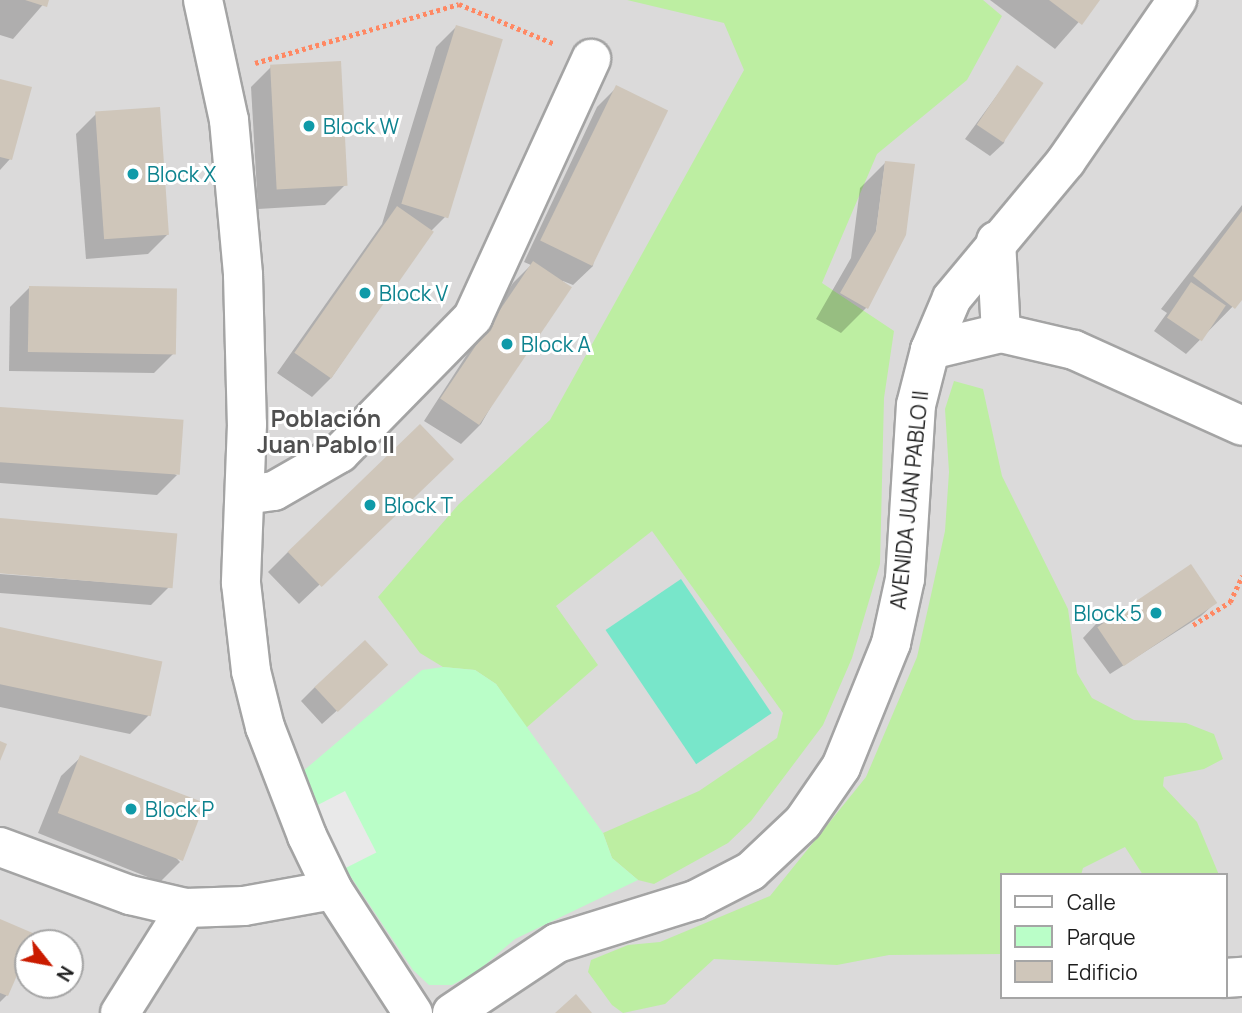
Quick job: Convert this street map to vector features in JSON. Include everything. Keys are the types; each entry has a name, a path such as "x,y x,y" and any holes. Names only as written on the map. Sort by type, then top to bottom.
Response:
{"street":[{"path":"203,0 221,73 243,275 244,495 241,583 251,671 285,781 334,890 413,1013"},
{"name":"AVENIDA JUAN PABLO II","path":"452,1013 557,943 695,900 751,871 803,822 841,767 891,643 905,579 916,405 930,350 952,298 1066,161 1166,4"},
{"path":"244,495 274,491 340,453 473,317 591,59"},
{"path":"996,242 1001,333"},
{"path":"930,350 1001,333 1074,350 1242,426"},
{"path":"0,847 130,895 186,908 244,906 334,890"},
{"path":"120,1013 186,908"}],"path":[{"path":"221,73 459,4 591,59"},
{"path":"1193,625 1230,601 1242,576"}],"shaded area":[{"path":"0,0 1242,0 1242,1013 0,1013"},
{"path":"345,791 376,852 345,868 314,807"}],"green space":[{"path":"627,0 983,0 1002,16 967,80 877,154 822,283 894,331 884,398 880,564 852,658 823,725 751,821 728,843 654,884 638,880 612,858 603,833 699,791 777,738 783,713 652,531 556,606 598,665 526,728 496,684 475,670 443,667 420,653 378,597 459,504 550,420 744,70 724,23"},
{"path":"954,381 983,389 1002,476 1068,609 1077,673 1092,698 1134,720 1186,723 1214,734 1223,759 1204,769 1164,777 1163,786 1197,822 1218,873 1142,873 1125,847 1083,868 1082,873 1000,873 1000,954 889,955 837,965 714,959 665,1004 623,1013 612,1005 588,972 591,960 628,945 660,942 770,896 866,777 917,657 945,531 949,472 945,409"},
{"path":"681,579 772,713 696,764 606,630"},
{"path":"443,667 475,670 496,684 603,833 612,858 638,880 515,939 478,971 452,985 429,985 413,970 345,868 314,807 302,772 422,670"}],"building":[{"path":"25,0 49,0 47,7"},
{"path":"1049,0 1100,0 1082,25"},
{"path":"456,25 503,39 448,218 401,204"},
{"name":"Block W","path":"341,61 348,186 277,190 270,65"},
{"path":"1017,65 1044,83 1003,143 977,125"},
{"path":"0,79 32,87 12,160 0,157"},
{"path":"616,85 668,110 592,266 540,240"},
{"name":"Block X","path":"160,107 169,235 104,239 95,112"},
{"path":"885,161 915,164 906,235 868,309 840,293 876,231"},
{"name":"Block V","path":"397,206 434,232 331,378 294,353"},
{"path":"1242,211 1242,300 1235,309 1193,276"},
{"name":"Block A","path":"533,261 572,287 479,425 440,399"},
{"path":"1191,282 1226,305 1202,341 1167,318"},
{"path":"29,286 177,289 176,355 28,352"},
{"path":"0,407 184,420 180,475 0,462"},
{"name":"Block T","path":"420,424 454,459 322,587 288,552"},
{"path":"0,518 177,534 173,588 0,573"},
{"name":"Block 5","path":"1191,564 1217,603 1124,666 1097,627"},
{"path":"0,627 162,662 151,716 0,684"},
{"path":"365,640 388,665 338,712 315,687"},
{"path":"0,741 7,744 0,761"},
{"name":"Block P","path":"80,755 205,803 183,861 58,813"},
{"path":"0,919 23,929 14,929 14,982 8,996 0,993"},
{"path":"576,994 592,1013 555,1013"}],"place":[{"name":"Block W","path":"309,126"},
{"name":"Block X","path":"133,174"},
{"name":"Block V","path":"365,293"},
{"name":"Block A","path":"507,344"},
{"name":"Block T","path":"370,505"},
{"name":"Block 5","path":"1156,613"},
{"name":"Block P","path":"131,809"}],"district":[{"name":"Población Juan Pablo II","path":"326,431"}]}
